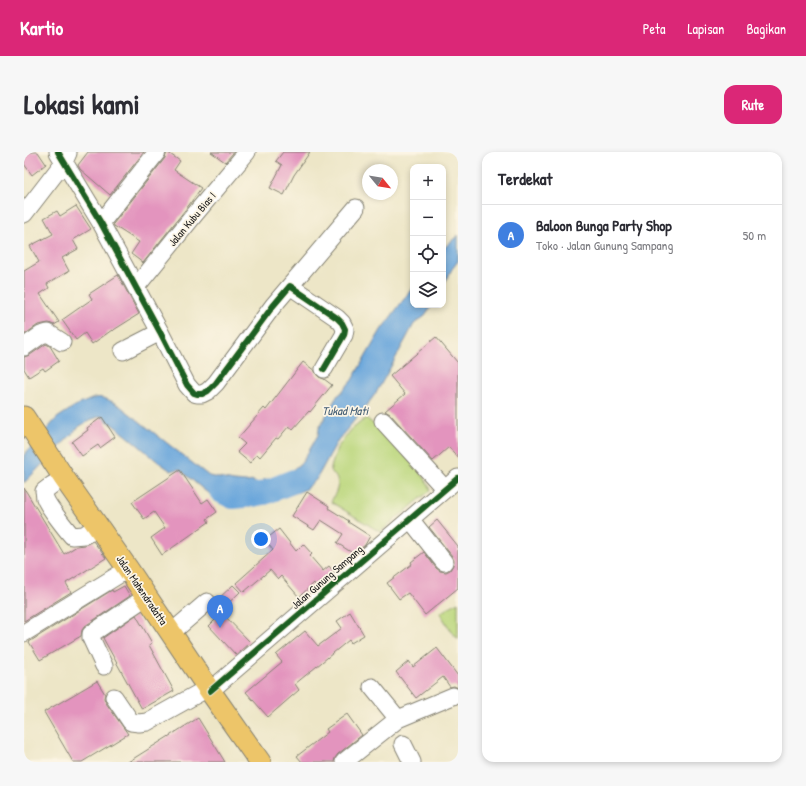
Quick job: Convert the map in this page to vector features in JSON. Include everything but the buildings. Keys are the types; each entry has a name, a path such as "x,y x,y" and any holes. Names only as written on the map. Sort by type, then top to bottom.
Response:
{"main road":[{"name":"Jalan Mahendradatta","path":"29,425 209,690 260,762"}],"street":[{"path":"101,223 157,152"},
{"name":"Jalan Kubu Bias I","path":"136,287 247,152"},
{"path":"24,214 64,155 136,287 187,385 194,393 202,394 208,391 216,383 273,306 356,208"},
{"path":"290,286 336,318 346,329 324,370"},
{"path":"123,351 160,332"},
{"path":"24,346 48,333 62,342"},
{"path":"383,421 445,489"},
{"path":"64,478 44,491 45,498 66,529 72,536 84,535 98,526"},
{"name":"Jalan Gunung Sampang","path":"114,697 131,722 138,723 147,722 209,690 458,478"},
{"path":"410,519 444,562"},
{"path":"24,634 128,570"},
{"path":"104,666 90,638 91,634 146,597"},
{"path":"171,633 207,602"},
{"path":"372,687 398,719"},
{"path":"344,762 398,719 453,696"},
{"path":"403,744 412,762"}],"green space":[{"path":"366,418 392,439 423,475 431,490 380,532 331,502 338,486 336,478 330,471 337,448 351,430"},
{"path":"458,602 458,639 451,631 440,613"}],"water":[{"path":"458,235 458,261 446,280 446,272 446,246"},
{"name":"Tukad Mati","path":"410,291 410,308 430,308 425,316 414,324 376,393 338,440 316,480 304,490 263,504 263,480 284,477 303,461 318,435 319,428 337,396 352,380 381,330"},
{"path":"94,398 104,398 120,406 209,476 234,481 254,481 252,507 232,505 205,491 179,469 171,471 101,416 80,426 24,483 24,455 57,418 75,406"}],"waterway":[{"path":"221,491 233,497 253,495 264,493 294,481"}],"cycle path":[{"path":"58,152 101,223 187,385 194,393 202,394 208,391 216,383 273,306 290,286 337,318 345,329 344,335 324,369"},
{"path":"210,691 458,478"}],"place":[{"name":"Baloon Bunga Party Shop","path":"220,628"}]}
